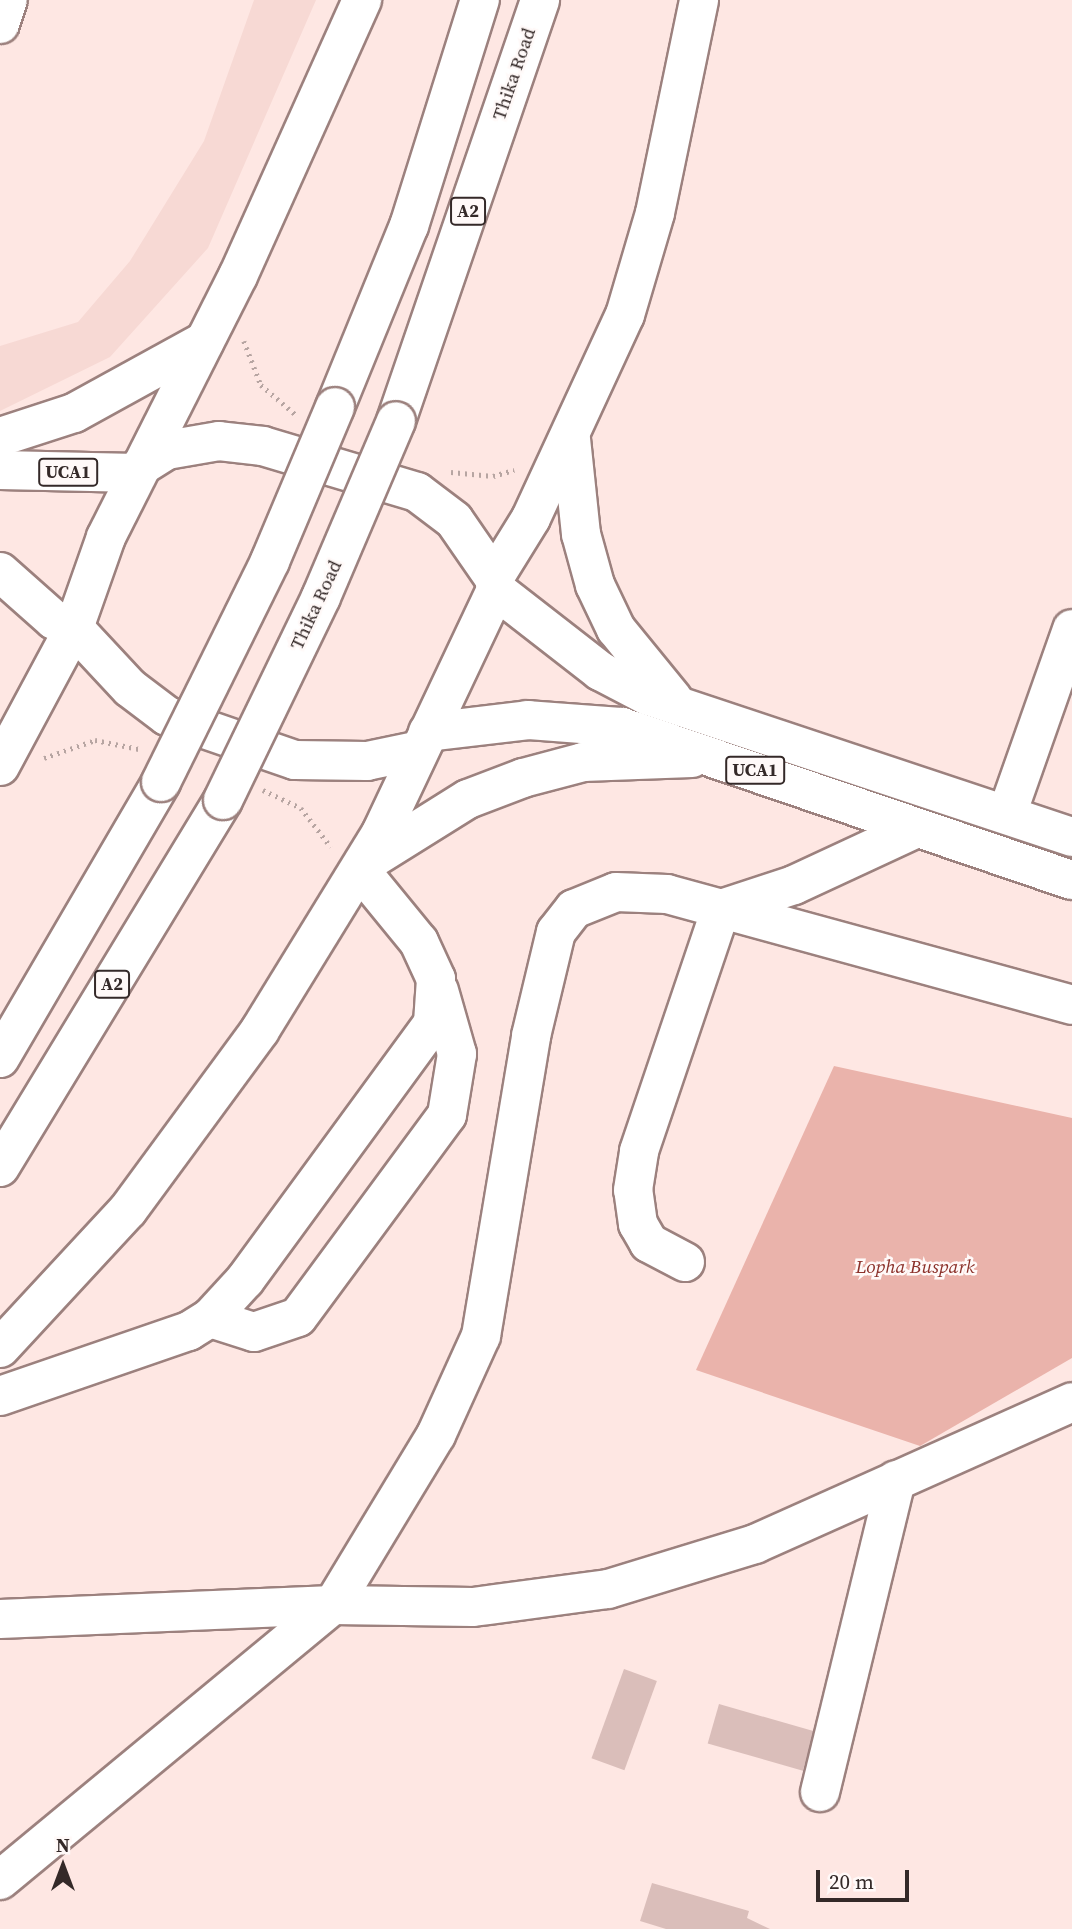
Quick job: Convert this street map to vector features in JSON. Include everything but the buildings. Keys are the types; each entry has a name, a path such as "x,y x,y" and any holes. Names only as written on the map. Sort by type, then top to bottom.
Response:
{"main road":[{"path":"0,24 8,0"},
{"path":"0,766 74,628 139,469 205,341 362,0"},
{"path":"0,1058 161,782 270,561 409,226 480,0"},
{"name":"Thika Road","path":"0,1167 223,800 321,597 396,421 540,0"},
{"path":"0,1348 128,1210 260,1030 362,867 495,584 571,439 625,315 655,213 699,0"},
{"path":"0,436 74,413 205,341"},
{"path":"571,439 581,534 595,585 648,675 691,714"},
{"path":"139,469 167,450 219,441 263,446 417,492 454,520 495,584"},
{"name":"UCA1","path":"0,470 139,469"},
{"path":"0,572 54,620 74,628 130,688 167,716 295,760 367,761 422,742"},
{"name":"UCA1","path":"495,584 600,671 691,714 1072,837"},
{"path":"1007,814 1072,629"},
{"name":"UCA1","path":"422,742 576,721 650,734 1072,880"},
{"path":"362,867 468,799 523,778 583,762 719,757"},
{"path":"721,909 794,885 917,828"},
{"path":"211,1318 254,1332 298,1317 447,1115 457,1054 436,979 419,942 362,867"},
{"path":"0,1880 333,1605 436,1435 481,1336 512,1124 556,932 584,901 617,892 667,894 1072,1005"},
{"path":"685,1262 649,1243 638,1224 633,1190 639,1151 721,909"},
{"path":"0,1396 189,1332 211,1318 433,1023 436,979"},
{"path":"0,1619 333,1605 473,1607 608,1589 755,1544 1072,1402"},
{"path":"820,1792 897,1480"}],"shaded area":[{"path":"254,0 316,0 208,248 110,357 0,411 0,346 78,322 130,261 204,141"}],"green space":[{"name":"Lopha Buspark","path":"834,1066 1072,1118 1072,1358 920,1446 696,1370"}]}
